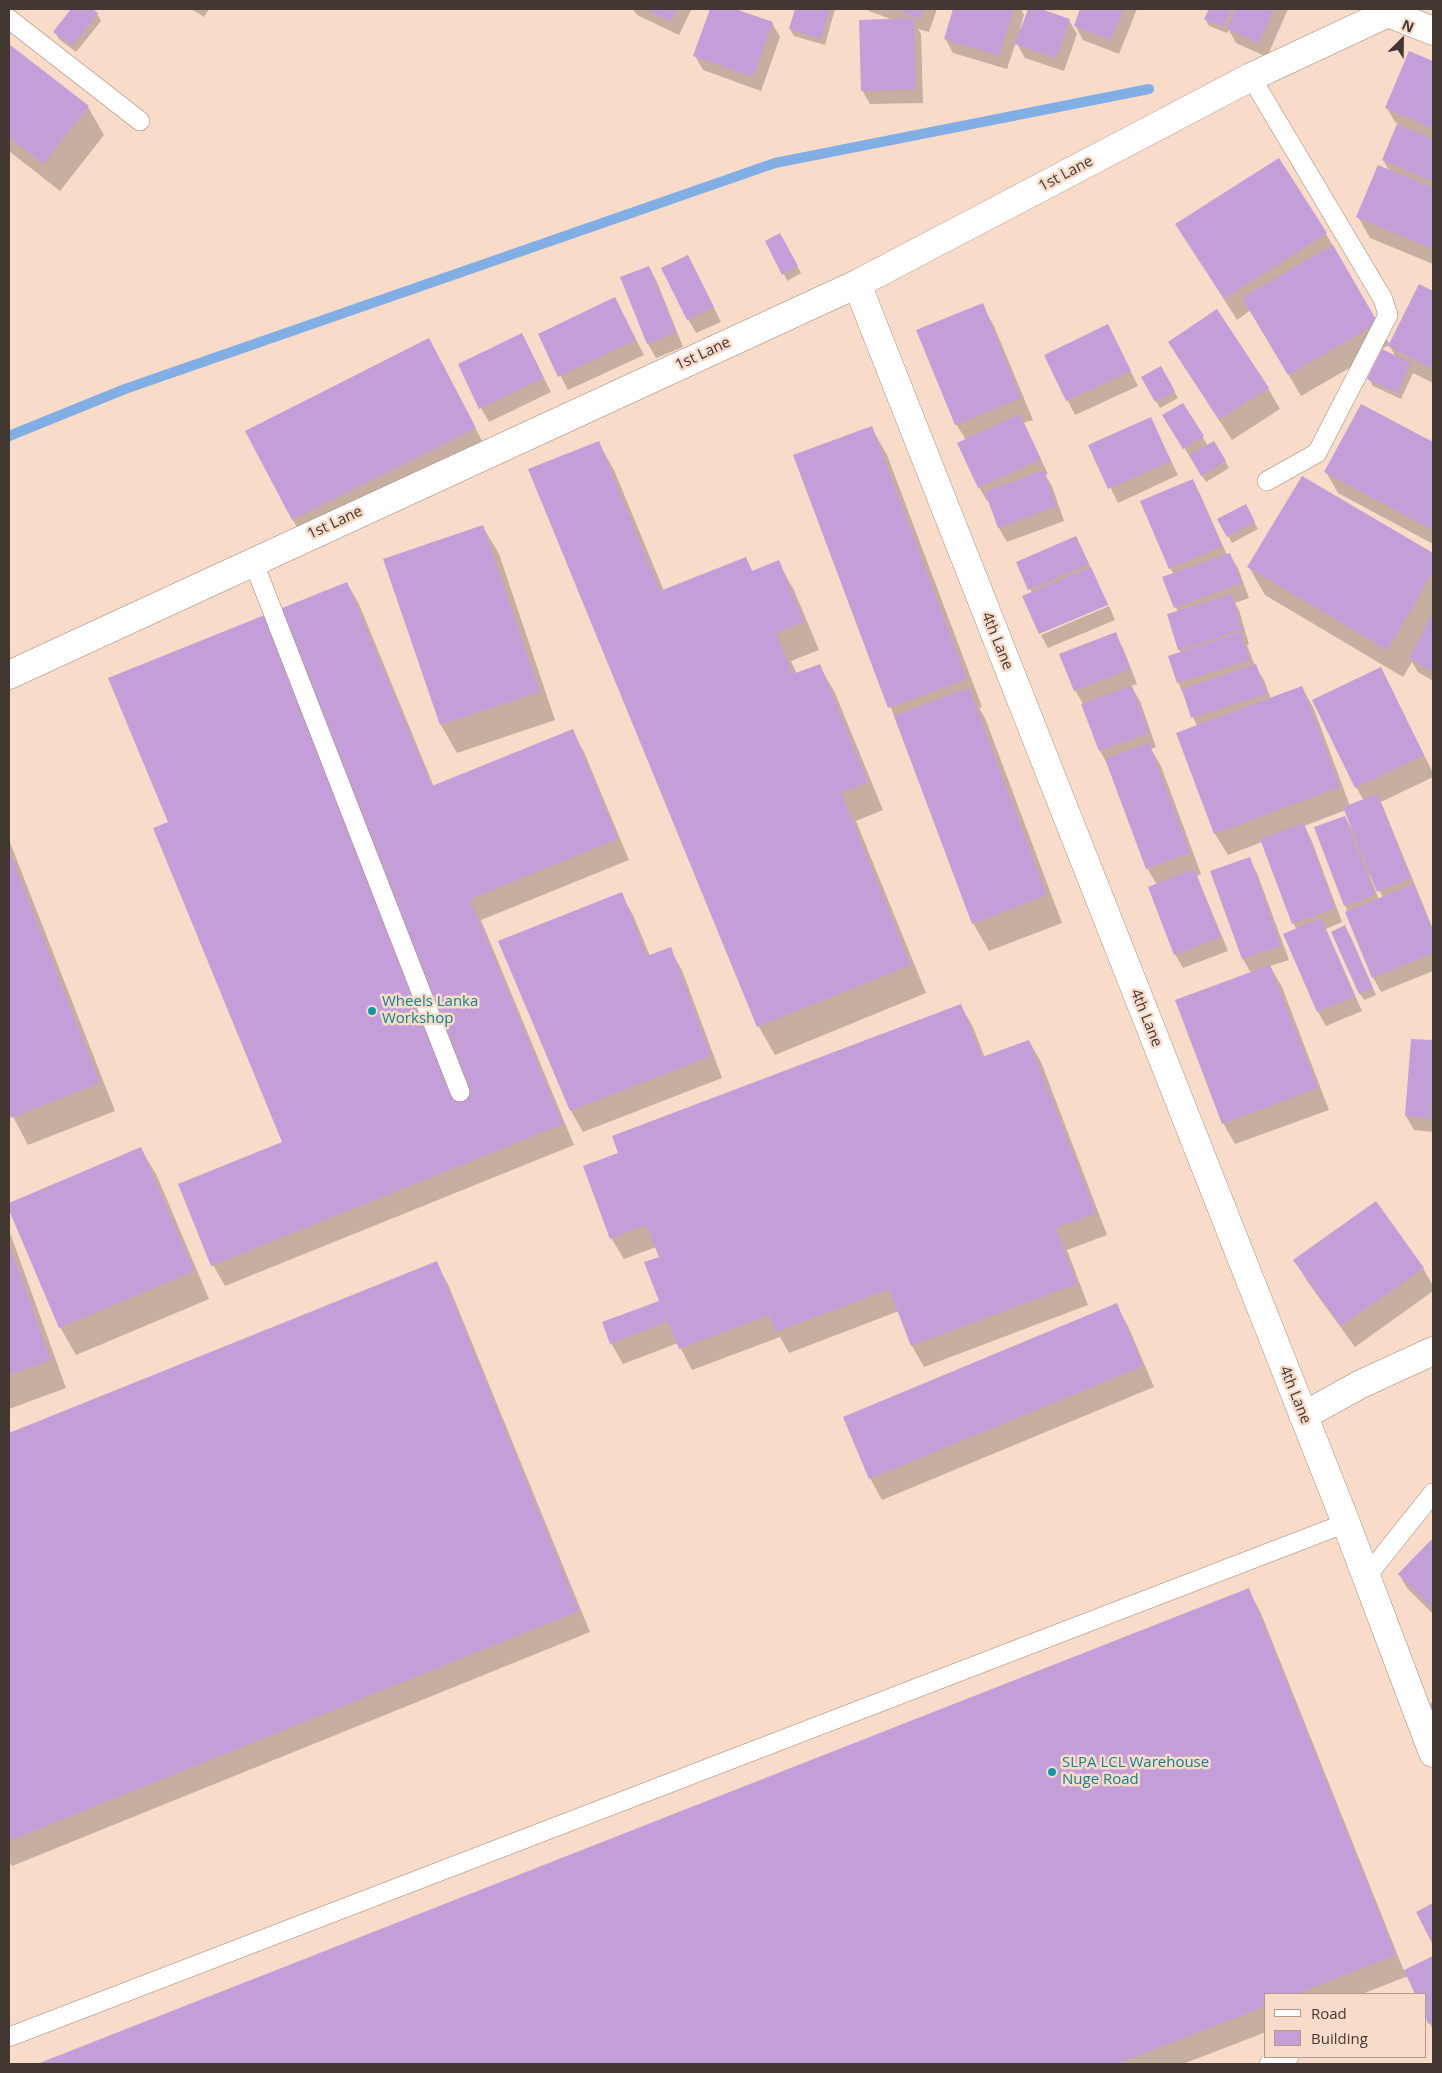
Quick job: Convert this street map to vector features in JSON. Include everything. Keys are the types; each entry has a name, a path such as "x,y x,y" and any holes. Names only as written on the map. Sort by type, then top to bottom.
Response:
{"street":[{"path":"1383,11 1433,31"},
{"name":"1st Lane","path":"9,675 856,284 1251,77 1383,11"},
{"name":"4th Lane","path":"856,284 1346,1524 1433,1753"},
{"path":"1303,1416 1361,1384 1433,1351"}],"lane":[{"path":"9,19 140,121"},
{"path":"1251,77 1383,299 1388,315 1318,453 1267,481"},
{"path":"253,561 460,1092"},
{"path":"1366,1577 1433,1493"},
{"path":"9,2038 1346,1524"},
{"path":"1269,2064 1286,2058"}],"building":[{"path":"71,9 92,9 98,13 72,46 53,32"},
{"path":"644,9 677,9 671,21"},
{"path":"710,9 735,9 773,22 753,77 693,56"},
{"path":"795,9 830,9 821,39 789,29"},
{"path":"893,9 924,9 921,19"},
{"path":"953,9 1014,9 999,56 944,39"},
{"path":"1028,9 1041,9 1070,19 1056,58 1015,44"},
{"path":"1080,9 1124,9 1111,40 1074,26"},
{"path":"1209,9 1232,9 1223,27 1204,19"},
{"path":"1236,9 1274,9 1259,43 1227,29"},
{"path":"914,18 916,89 861,91 859,20"},
{"path":"9,44 89,106 43,164 9,137"},
{"path":"1409,51 1433,61 1433,123 1431,128 1385,108"},
{"path":"1397,124 1433,139 1433,182 1382,160"},
{"path":"1279,158 1327,233 1224,299 1175,224"},
{"path":"1378,165 1433,188 1433,249 1356,217"},
{"path":"780,233 798,266 782,275 765,241"},
{"path":"1333,245 1378,323 1288,375 1242,298"},
{"path":"688,255 714,307 687,320 661,268"},
{"path":"649,266 676,332 647,344 620,277"},
{"path":"1419,284 1433,291 1433,369 1388,346"},
{"path":"615,297 636,340 558,377 538,334"},
{"path":"983,303 1021,398 955,425 916,330"},
{"path":"1217,309 1269,388 1219,420 1168,342"},
{"path":"1108,324 1131,371 1066,401 1044,355"},
{"path":"522,333 544,378 479,409 458,364"},
{"path":"429,338 476,428 292,520 245,431"},
{"path":"1382,349 1411,363 1397,393 1367,379"},
{"path":"1161,366 1175,391 1155,402 1141,377"},
{"path":"1183,403 1204,436 1183,449 1162,415"},
{"path":"1361,404 1433,442 1433,530 1324,472"},
{"path":"1020,414 1041,459 978,488 957,443"},
{"path":"1151,417 1171,461 1108,489 1088,445"},
{"path":"872,426 967,679 888,708 793,455"},
{"path":"599,441 660,591 746,557 752,571 779,560 804,622 776,633 793,674 820,664 868,782 841,793 911,965 757,1027 528,469"},
{"path":"1214,441 1226,461 1201,476 1189,455"},
{"path":"1044,470 1057,506 998,528 985,492"},
{"path":"1302,476 1433,553 1433,572 1387,650 1247,567"},
{"path":"1193,479 1222,546 1169,569 1140,501"},
{"path":"1246,504 1255,522 1227,537 1217,519"},
{"path":"483,525 540,692 440,725 383,559"},
{"path":"1076,536 1089,564 1028,590 1016,562"},
{"path":"1230,553 1242,583 1174,608 1162,577"},
{"path":"1091,567 1108,605 1039,634 1022,596"},
{"name":"Wheels Lanka Workshop","path":"347,582 432,786 573,729 618,839 470,899 563,1124 211,1266 178,1184 282,1142 153,828 168,822 108,678"},
{"path":"1232,594 1242,630 1178,650 1167,614"},
{"path":"1433,614 1433,667 1431,671 1409,658"},
{"path":"1116,632 1130,669 1074,691 1059,654"},
{"path":"1241,632 1250,660 1177,683 1168,656"},
{"path":"1256,664 1267,694 1191,718 1182,689"},
{"path":"1381,667 1424,755 1355,788 1312,700"},
{"path":"1132,686 1149,733 1099,751 1081,704"},
{"path":"1302,686 1340,787 1214,834 1176,733"},
{"path":"969,688 1047,895 972,924 894,716"},
{"path":"1149,743 1190,853 1146,869 1105,759"},
{"path":"1377,794 1411,878 1377,892 1343,807"},
{"path":"1345,816 1375,895 1344,906 1314,827"},
{"path":"1304,823 1335,908 1292,924 1260,839"},
{"path":"9,850 100,1083 11,1118 9,1113"},
{"path":"1250,857 1281,946 1242,959 1210,871"},
{"path":"1194,869 1221,937 1174,955 1148,887"},
{"path":"1414,884 1433,932 1433,953 1372,978 1345,912"},
{"path":"622,892 647,956 671,947 711,1056 570,1111 498,941"},
{"path":"1321,918 1355,996 1317,1012 1283,934"},
{"path":"1345,925 1373,988 1359,994 1331,932"},
{"path":"1270,965 1318,1088 1222,1124 1175,1000"},
{"path":"961,1004 982,1057 1029,1040 1096,1213 1056,1228 1077,1284 911,1346 889,1289 776,1332 769,1315 679,1349 668,1321 610,1344 602,1322 659,1301 644,1262 659,1257 646,1225 610,1239 583,1166 618,1153 612,1136"},
{"path":"1411,1039 1433,1040 1431,1119 1405,1116"},
{"path":"141,1147 194,1271 59,1328 9,1210 9,1203"},
{"path":"1376,1201 1424,1268 1341,1326 1293,1260"},
{"path":"9,1244 51,1360 9,1375"},
{"path":"437,1261 579,1611 9,1841 9,1433"},
{"path":"1117,1303 1143,1366 869,1479 843,1417"},
{"path":"1433,1538 1433,1609 1398,1574"},
{"name":"SLPA LCL Warehouse Nuge Road","path":"1249,1588 1396,1955 1299,1993 1264,1993 1264,2007 1117,2064 37,2064"},
{"path":"1433,1903 1433,1945 1416,1912"},
{"path":"1433,1956 1433,2021 1428,2024 1427,1993 1415,1993 1404,1970"}],"waterway":[{"path":"9,436 125,389 775,163 1149,89"}],"place":[{"name":"Wheels Lanka Workshop","path":"372,1011"},
{"name":"SLPA LCL Warehouse Nuge Road","path":"1052,1772"}]}
